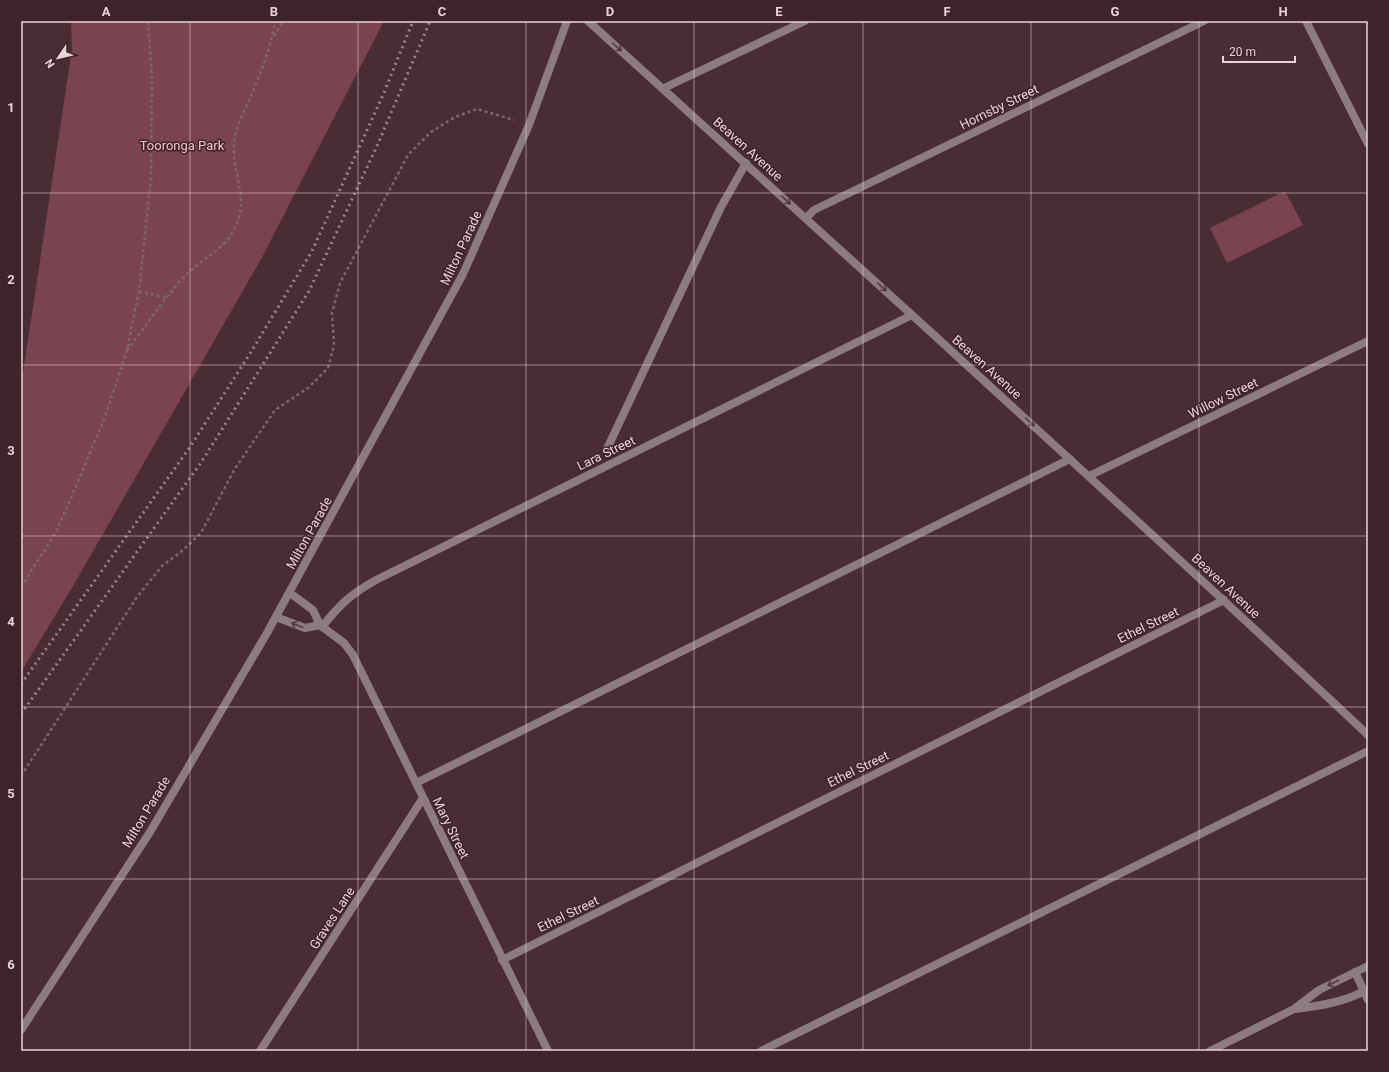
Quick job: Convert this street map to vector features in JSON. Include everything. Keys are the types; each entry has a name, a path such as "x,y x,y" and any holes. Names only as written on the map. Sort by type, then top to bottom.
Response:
{"street":[{"name":"Milton Parade","path":"21,1030 150,832 276,617 463,274 529,125 567,21"},
{"name":"Beaven Avenue","path":"588,21 664,88 912,314 1224,600 1368,735"},
{"path":"664,88 805,21"},
{"name":"Hornsby Street","path":"806,218 814,210 1204,21"},
{"path":"1306,21 1368,144"},
{"path":"606,451 721,207 746,163"},
{"name":"Lara Street","path":"321,626 346,600 376,580 912,314"},
{"name":"Willow Street","path":"1088,476 1368,341"},
{"path":"416,783 1070,459"},
{"name":"Mary Street","path":"290,593 314,610 321,626 344,643 353,655 548,1051"},
{"name":"Ethel Street","path":"502,960 1224,600"},
{"path":"276,617 305,628 321,626"},
{"path":"761,1051 1368,751"},
{"name":"Graves Lane","path":"260,1051 423,798"},
{"path":"1210,1051 1294,1009 1319,990 1368,966"},
{"path":"1354,972 1366,990 1368,1000"},
{"path":"1294,1009 1319,1006 1347,999 1366,990"}],"path":[{"path":"21,587 56,532 104,416 127,350 138,291 151,179 152,77 148,21"},
{"path":"127,350 183,278 194,267 220,247 232,233 242,202 234,144 238,127 272,38 275,21"},
{"path":"272,38 284,21"},
{"path":"21,776 137,597 162,566 183,550 201,533 234,470 275,410 308,388 328,368 334,345 332,313 340,283 408,155 431,132 455,117 477,109 529,125"},
{"path":"138,291 167,298"}],"green space":[{"name":"Tooronga Park","path":"71,21 384,21 260,261 73,586 21,672 21,386 72,49"},
{"path":"1285,191 1303,225 1227,263 1210,228"}],"railway":[{"path":"21,684 190,447 251,352 312,251 383,95 413,21"},
{"path":"21,714 202,461 309,291 377,146 430,21"}]}
